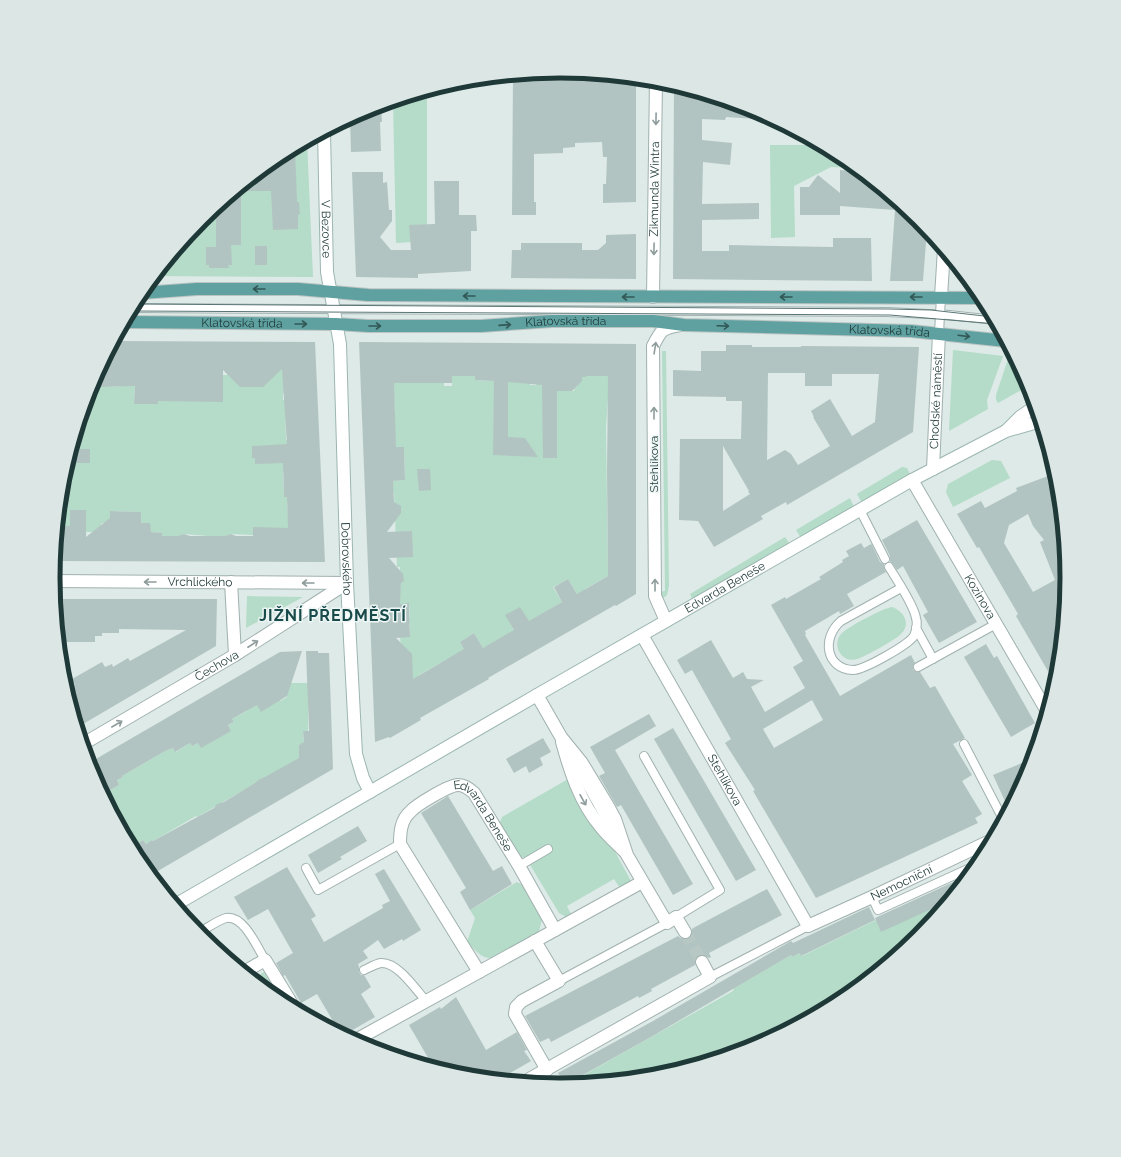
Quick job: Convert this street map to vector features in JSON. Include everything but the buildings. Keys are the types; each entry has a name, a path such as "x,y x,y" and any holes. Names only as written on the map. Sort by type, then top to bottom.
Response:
{"main road":[{"name":"Klatovská třída","path":"150,292 197,289 298,289 373,295 975,298"},
{"name":"Klatovská třída","path":"131,322 336,324 368,326 481,326 653,316 684,325 911,331 1000,340"}],"street":[{"name":"Zikmunda Wintra","path":"654,297 656,88"},
{"name":"V Bezovce","path":"324,138 327,264 336,324"},
{"path":"941,297 944,256"},
{"name":"Dobrovského","path":"336,324 340,344 347,583 356,754 363,778 370,792"},
{"name":"Stehlíkova","path":"666,621 655,596 653,346 663,330 667,327 684,325"},
{"name":"Chodské náměstí","path":"933,469 939,333"},
{"name":"Chodské náměstí","path":"1006,431 1020,417 1031,409"},
{"name":"Chodské náměstí","path":"912,480 1006,431 1036,423"},
{"name":"Edvarda Beneše","path":"179,903 912,480"},
{"name":"Kozinova","path":"912,480 1044,707"},
{"name":"Vrchlického","path":"60,582 347,583"},
{"path":"231,582 235,655"},
{"name":"Čechova","path":"88,741 235,655 347,583"},
{"name":"Stehlíkova","path":"642,635 808,926"},
{"path":"537,695 561,737 582,763 608,806 615,819 627,855 642,882 671,920 685,932"},
{"path":"561,737 568,764 577,788 590,812 600,826 627,855"},
{"name":"Edvarda Beneše","path":"400,844 401,828 410,812 448,787 463,785 474,793 519,866 555,930"},
{"name":"Nemocniční","path":"808,926 985,843"},
{"path":"400,844 479,972"},
{"path":"361,1037 642,882"},
{"path":"536,941 558,981 522,1001 516,1007 515,1014 547,1070"},
{"path":"248,970 264,960 289,999"},
{"path":"531,1078 710,977 702,962"}],"lane":[{"path":"653,316 654,297"},
{"path":"939,333 941,297"},
{"name":"Klatovská třída","path":"139,308 334,309 653,316 887,312 989,319"},
{"path":"860,510 885,559"},
{"path":"889,567 901,588 914,611 917,619 914,636 908,643 863,668 854,670 842,666 832,658 828,642 830,634 835,627 841,621 901,588"},
{"path":"918,667 996,624"},
{"path":"916,628 933,659"},
{"path":"964,744 1001,815"},
{"path":"558,981 671,920 720,890 644,756"},
{"path":"306,868 318,890 400,844"},
{"path":"519,866 548,849"},
{"path":"872,897 878,910 968,869"},
{"path":"205,930 224,919 230,918 238,920 246,927 264,960"},
{"path":"710,977 808,926"},
{"path":"364,970 381,963 391,965 402,974 426,1001"}],"green space":[{"path":"427,96 427,241 396,243 393,107"},
{"path":"770,145 811,145 847,168 831,167 794,186 795,237 771,238"},
{"path":"307,147 313,277 162,276 184,248 230,202 282,162"},
{"path":"953,350 1003,356 987,400 988,409 949,431"},
{"path":"662,351 666,351 669,586 667,595 662,599 659,592 665,591"},
{"path":"1009,357 1024,389 998,403 996,400 996,395"},
{"path":"279,366 284,368 285,391 283,394 283,400 285,400 286,440 292,440 283,473 284,497 293,496 293,502 287,503 288,518 296,537 232,534 225,536 184,534 180,536 161,536 161,533 151,532 149,524 141,527 141,512 110,511 110,526 107,523 102,523 100,536 97,532 83,532 86,510 70,510 70,526 63,526 77,449 102,378 112,387 121,386 120,369 135,385 134,403 158,385 223,402 223,387 218,375 227,375 227,371 241,387 248,387 249,383 255,387 263,387 264,371"},
{"path":"395,367 408,383 424,383 425,369 444,376 444,386 452,386 452,376 475,376 476,380 530,383 530,385 536,385 537,380 563,371 563,391 574,391 575,387 577,387 577,380 582,380 582,377 610,370 606,427 608,576 585,589 586,593 579,597 568,579 553,587 562,602 529,622 506,615 516,634 483,648 474,633 460,642 471,660 447,659 419,675 414,689 401,648 400,636 410,637 410,623 407,623 410,617 409,604 399,605 398,589 401,588 401,582 403,582 403,574 400,574 400,567 397,567 394,493 392,481 403,480 405,478 404,447 388,448 395,425 395,404 388,404"},
{"path":"992,460 1001,461 1010,478 953,507 946,492 948,484"},
{"path":"902,467 907,468 910,475 862,503 857,494"},
{"path":"850,498 854,507 801,538 796,530"},
{"path":"785,537 790,544 693,601 690,594"},
{"path":"247,596 303,597 246,628"},
{"path":"892,607 900,612 905,619 906,627 900,635 861,658 852,660 847,659 840,653 837,644 838,639 844,631 887,608"},
{"path":"280,683 308,683 308,731 303,731 304,743 299,745 299,750 302,751 303,756 153,841 152,840 146,844 143,840 136,844 108,791 119,785 117,780 165,751 173,748 176,752 190,743 192,746 231,731 228,725 234,722 232,719 247,711 245,706 277,696 280,701 287,697"},
{"path":"570,778 608,839 631,881 620,888 614,879 567,906 572,916 566,917 559,913 526,858 519,857 499,825 502,817"},
{"path":"517,882 526,887 541,913 542,920 539,931 536,935 494,958 482,956 467,942 475,918 470,910"},
{"path":"941,904 891,955 841,994 734,1047 690,1062 658,1069 626,1075 578,1078 733,991 734,988 791,955 792,957 800,953 802,956 876,920 881,931"},
{"path":"264,972 275,990 257,976"}],"tunnel":[{"path":"685,932 702,962"}],"tram line":[{"path":"142,304 890,309 931,310 987,316"},
{"path":"137,311 890,315 991,324"}],"district":[{"name":"JIŽNÍ PŘEDMĚSTÍ","path":"333,615"}]}
